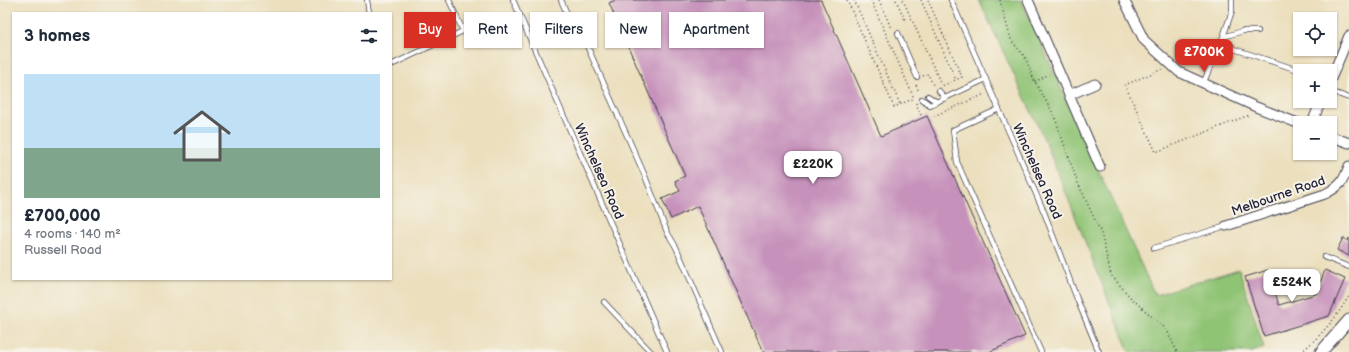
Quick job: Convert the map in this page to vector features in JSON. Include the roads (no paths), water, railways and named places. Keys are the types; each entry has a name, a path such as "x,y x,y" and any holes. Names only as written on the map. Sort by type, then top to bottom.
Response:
{"street":[{"path":"1028,0 1100,167"},
{"path":"1124,0 1144,40 1167,63 1179,72 1256,107 1293,121"},
{"path":"1337,64 1349,36"},
{"path":"1069,95 1095,84"},
{"path":"1337,139 1349,143"},
{"name":"Melbourne Road","path":"1226,226 1338,188 1344,181 1349,166"},
{"path":"1321,352 1349,320"}],"lane":[{"path":"367,0 369,12"},
{"path":"392,64 463,31 449,0"},
{"name":"Winchelsea Road","path":"513,0 519,12"},
{"path":"561,0 575,32 584,39 642,170 667,232 676,247 722,352"},
{"name":"Winchelsea Road","path":"951,0 1049,224 1077,300 1099,352"},
{"path":"1203,84 1232,11 1232,0"},
{"name":"Winchelsea Road","path":"522,20 667,352"},
{"path":"1223,36 1243,31 1258,31"},
{"path":"898,33 917,78"},
{"path":"1223,36 1234,48 1293,68"},
{"path":"922,99 930,104 937,102 986,80"},
{"path":"937,90 946,98"},
{"path":"1337,94 1349,98"},
{"path":"928,96 937,102"},
{"path":"999,109 953,130 957,162 1041,352"},
{"path":"1154,248 1226,226"},
{"path":"1324,257 1349,267"},
{"path":"604,302 651,352"}]}
